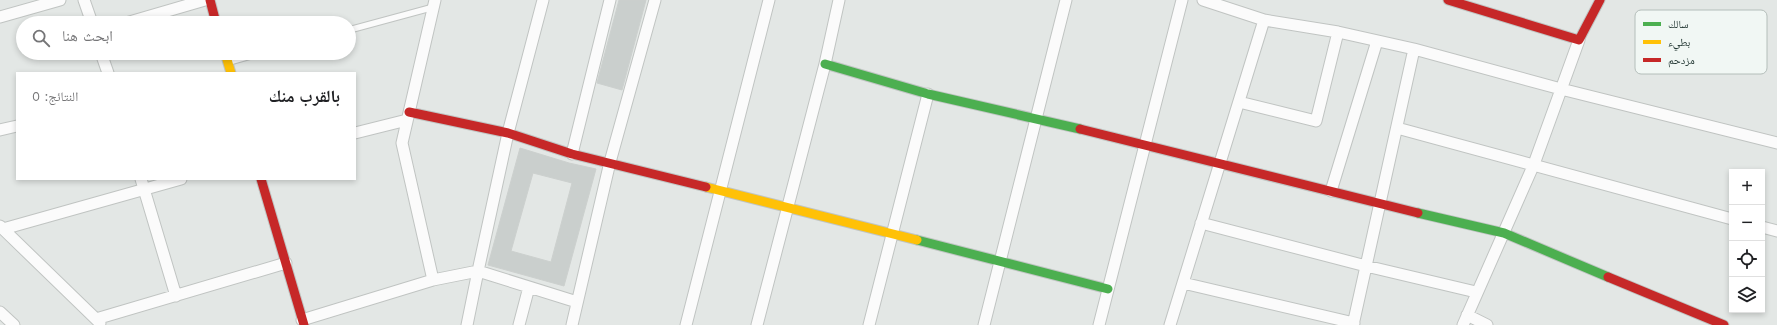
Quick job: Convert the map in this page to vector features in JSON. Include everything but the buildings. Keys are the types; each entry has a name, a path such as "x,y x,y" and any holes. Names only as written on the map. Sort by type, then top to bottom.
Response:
{"street":[{"path":"0,16 60,0"},
{"path":"84,0 90,16"},
{"path":"150,16 206,0"},
{"path":"210,0 214,16"},
{"path":"467,325 508,133 543,0"},
{"path":"572,154 610,0"},
{"path":"572,325 610,162 655,0"},
{"path":"686,325 769,0"},
{"path":"757,325 825,64 839,0"},
{"path":"984,325 1066,0"},
{"path":"1099,325 1182,0"},
{"path":"1203,0 1264,20 1338,32 1414,49 1561,89 1777,143"},
{"path":"1448,0 1579,40"},
{"path":"1487,325 1465,320 1476,292 1534,164 1579,40 1600,0"},
{"path":"433,280 402,143 435,3"},
{"path":"1170,325 1264,20"},
{"path":"1239,102 1316,122 1338,32"},
{"path":"1331,192 1377,41"},
{"path":"1183,283 1353,324 1414,49"},
{"path":"103,60 108,72"},
{"path":"227,60 231,72"},
{"path":"825,64 928,94 1036,118 1331,192 1504,233 1724,325"},
{"path":"869,325 928,94"},
{"path":"356,133 408,116 508,133 572,154 610,162 1108,290"},
{"path":"0,130 16,126"},
{"path":"1396,128 1534,164 1729,218"},
{"path":"173,180 142,184 2,228 99,322 176,296 286,263"},
{"path":"261,180 303,323 433,280 478,271 577,302"},
{"path":"142,184 176,296"},
{"path":"1201,224 1476,292"},
{"path":"1765,228 1777,232"},
{"path":"519,325 529,287"},
{"path":"0,312 14,325"}],"lane":[{"path":"356,28 435,3"}],"traffic: fast":[{"path":"825,64 928,94 1080,129"},
{"path":"1418,213 1504,233 1608,277"},
{"path":"917,240 1108,289"}],"traffic: slow":[{"path":"227,60 231,72"},
{"path":"706,187 917,240"}],"traffic: jam":[{"path":"210,0 214,16"},
{"path":"1448,0 1579,40 1600,0"},
{"path":"409,112 508,133 572,154 706,187"},
{"path":"1080,129 1418,213"},
{"path":"261,180 304,325"},
{"path":"1608,277 1724,325"}]}
